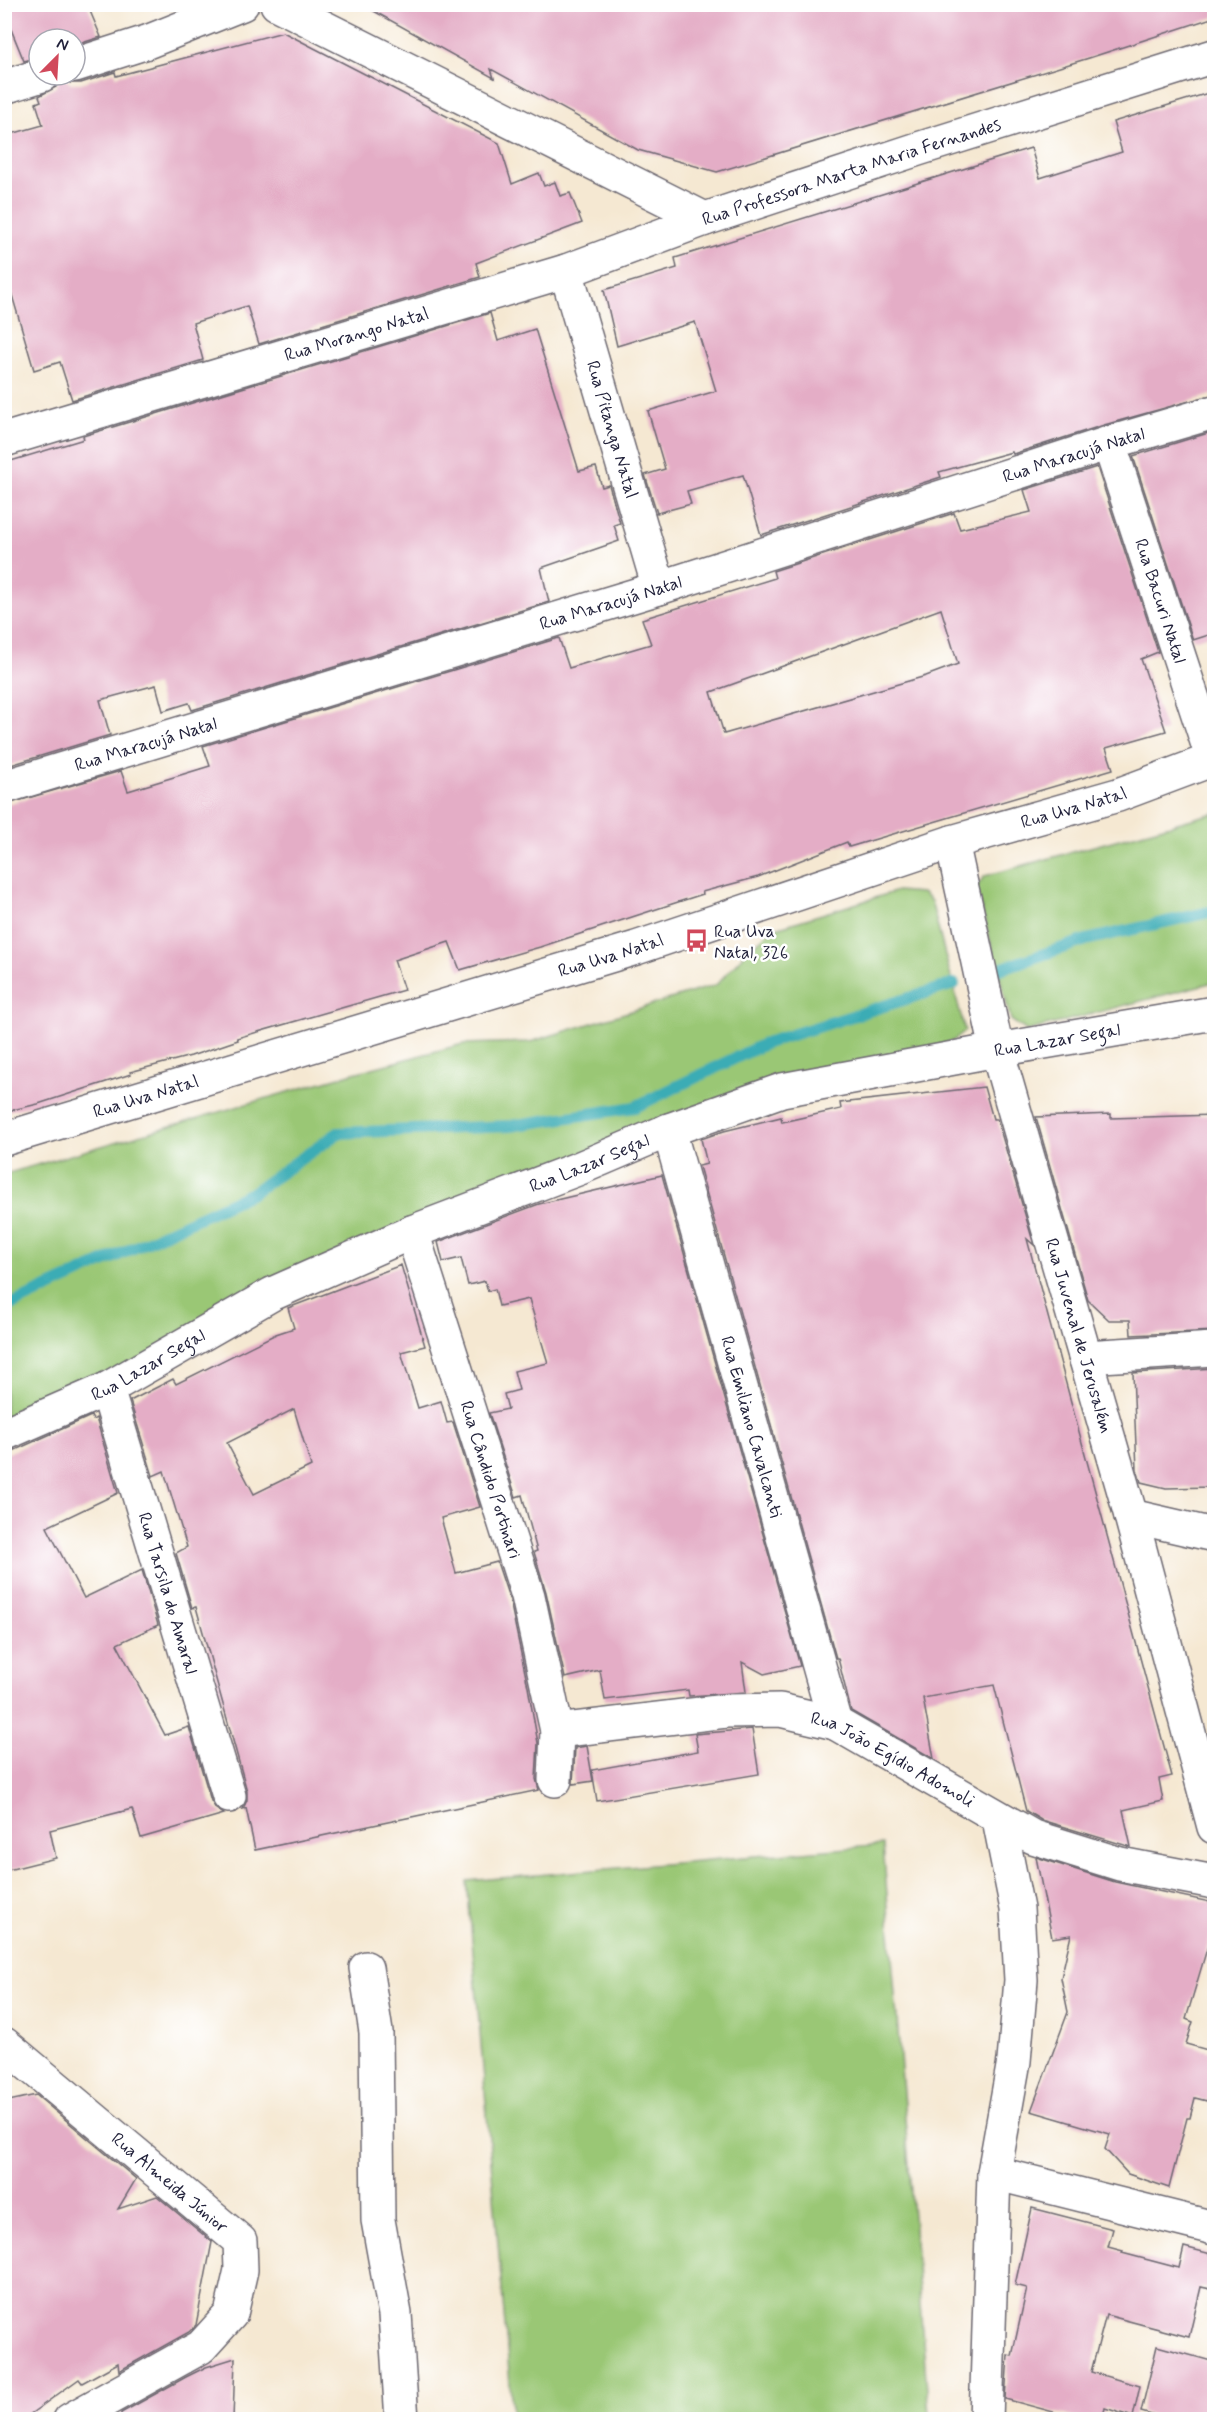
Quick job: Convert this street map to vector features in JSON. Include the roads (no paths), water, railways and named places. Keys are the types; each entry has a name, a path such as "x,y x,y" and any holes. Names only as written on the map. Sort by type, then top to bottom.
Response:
{"street":[{"path":"87,61 147,42 242,4"},
{"name":"Rua Professora Marta Maria Fernandes","path":"277,4 705,219 918,148 1215,56"},
{"path":"4,87 27,80"},
{"name":"Rua Morango Natal","path":"4,440 566,271 705,219"},
{"name":"Rua Pitanga Natal","path":"566,271 659,588"},
{"name":"Rua Maracujá Natal","path":"4,787 659,588 1109,443 1215,412"},
{"name":"Rua Bacuri Natal","path":"1109,443 1214,759"},
{"name":"Rua Uva Natal","path":"4,1139 636,948 1118,795 1214,759"},
{"name":"Rua Juvenal de Jerusalém","path":"954,848 994,1035 1131,1516 1215,1827"},
{"name":"Rua Lazar Segal","path":"4,1434 107,1389 272,1294 412,1232 580,1168 669,1130 782,1090 994,1035 1215,1013"},
{"name":"Rua Emiliano Cavalcanti","path":"669,1130 835,1724"},
{"name":"Rua Cândido Portinari","path":"412,1232 528,1596 557,1731 555,1780"},
{"path":"1085,1357 1215,1349"},
{"name":"Rua Tarsila do Amaral","path":"107,1389 229,1796"},
{"path":"1131,1516 1215,1536"},
{"name":"Rua João Egídio Adomoli","path":"557,1731 737,1711 780,1710 835,1724 1033,1838 1120,1864 1215,1882"},
{"path":"986,2420 994,2173 1014,2061 1021,1980 1017,1909 999,1819"},
{"path":"366,1968 376,2032 378,2220 395,2314 402,2420"},
{"name":"Rua Almeida Júnior","path":"4,2044 240,2241 241,2270 231,2314 201,2347 70,2420"},
{"path":"994,2173 1215,2228"}],"waterway":[{"path":"982,975 1086,940 1214,911"},
{"path":"4,1308 252,1193 338,1133 510,1126 635,1107 766,1043 954,984"}],"place":[{"name":"Rua Uva Natal, 326","path":"696,941"}]}
